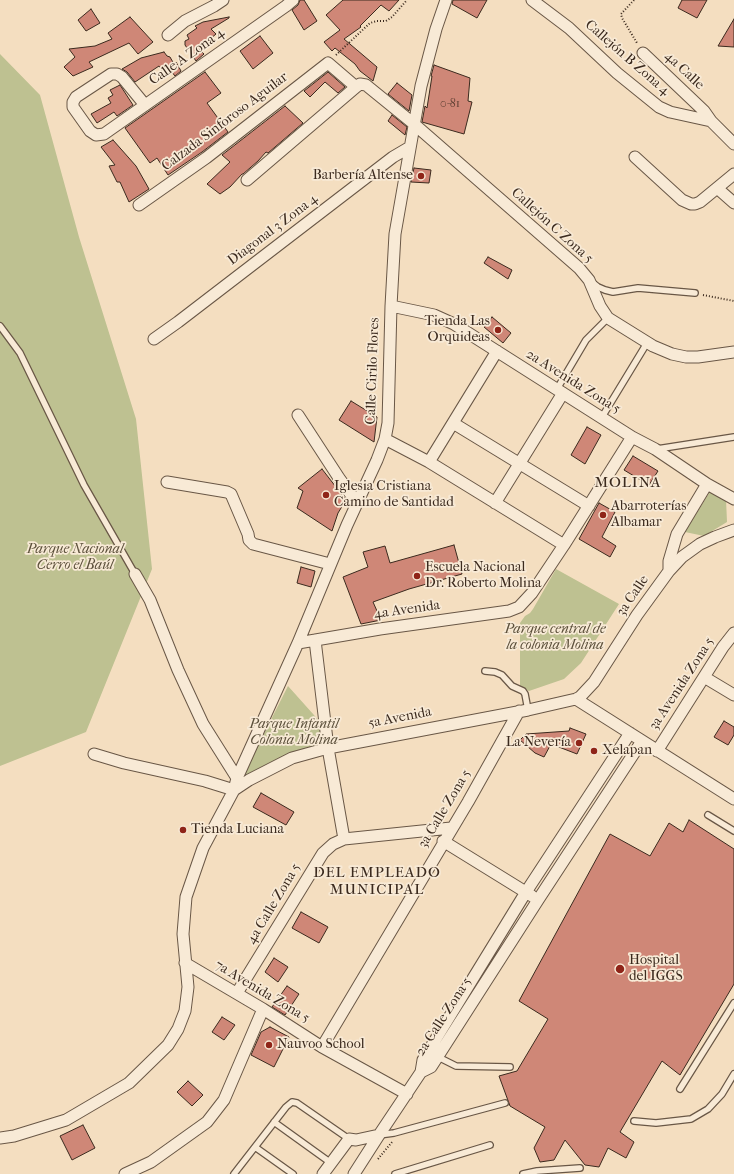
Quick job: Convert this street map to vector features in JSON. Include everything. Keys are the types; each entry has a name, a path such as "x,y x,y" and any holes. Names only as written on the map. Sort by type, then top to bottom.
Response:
{"street":[{"path":"168,35 185,20 223,0"},
{"name":"Calle A Zona 4","path":"145,105 122,77 117,74 111,74 76,97 73,102 73,107 90,131 96,135 104,134 145,105 293,0"},
{"name":"Calle Cirilo Flores","path":"234,790 237,778 298,643 330,564 385,439 388,423 391,306 396,234 421,86 434,36 446,0"},
{"name":"Callejón B Zona 4","path":"532,0 569,28 617,73 659,107 670,112 711,121"},
{"name":"4a Calle","path":"643,53 704,111 711,121 734,144"},
{"name":"Callejón C Zona 5","path":"328,63 359,86 372,88 579,268 589,280 600,306 608,318 660,350 672,354 686,357 698,357 734,352"},
{"name":"Calzada Sinforoso Aguilar","path":"139,205 206,158 328,63"},
{"path":"247,180 359,86"},
{"name":"Diagonal 3 Zona 4","path":"154,339 393,157 410,147"},
{"path":"635,157 687,203 695,204 734,174"},
{"path":"717,188 734,203"},
{"name":"2a Avenida Zona 5","path":"391,306 408,308 443,318 482,341 632,437 655,449 707,484 734,499"},
{"path":"429,462 497,351"},
{"path":"495,503 560,391"},
{"path":"298,415 357,503"},
{"path":"452,423 589,506"},
{"path":"385,439 429,462 564,545 632,437"},
{"path":"167,482 227,492 231,494 248,534 249,540 253,544 330,564"},
{"path":"669,571 671,554 678,534 707,484"},
{"name":"3a Calle","path":"576,699 586,693 637,615 669,571 682,557 700,544 734,530"},
{"name":"4a Avenida","path":"298,643 380,628 509,611 519,608 532,593 564,545"},
{"path":"135,574 150,600 178,670 203,724 237,778"},
{"name":"3a Avenida Zona 5","path":"657,751 722,647 734,633"},
{"path":"315,640 328,748 344,839 451,828"},
{"path":"704,677 734,695"},
{"path":"576,699 734,799"},
{"name":"5a Avenida","path":"0,1138 14,1136 66,1120 128,1083 168,1045 178,1029 184,1011 188,987 182,934 186,897 204,848 234,790 249,780 292,758 328,748 576,699"},
{"name":"3a Calle Zona 5","path":"322,1047 443,841 506,736 524,710"},
{"name":"2a Calle Zona 5","path":"421,1072 423,1060 526,892 630,733"},
{"name":"2a Calle Zona 5","path":"421,1072 431,1067 438,1057 642,741"},
{"path":"94,754 124,764 205,781 234,790"},
{"name":"4a Calle Zona 5","path":"237,993 323,853 334,844 344,839"},
{"path":"443,841 538,900"},
{"name":"7a Avenida Zona 5","path":"185,963 237,993 322,1047 406,1094"},
{"path":"125,1174 151,1162 207,1122 224,1100 263,1009"},
{"path":"354,1174 421,1072"},
{"path":"323,1174 349,1139 356,1140 379,1135"}],"lane":[{"path":"589,280 598,287 613,292 638,288 696,293"},
{"path":"560,391 586,340 608,318"},
{"path":"0,326 20,354 84,485 135,574"},
{"path":"602,417 647,342"},
{"path":"655,449 734,437"},
{"path":"485,670 502,675 512,686 523,691 525,694 524,710"},
{"path":"708,814 734,831"},
{"path":"680,1089 734,1003"},
{"path":"438,1057 456,1066 510,1067"},
{"path":"634,1121 656,1123 691,1119 708,1109 722,1094 734,1074"},
{"path":"243,1174 235,1172 286,1107 292,1102 297,1102 349,1139"},
{"path":"379,1135 394,1134 505,1103"},
{"path":"274,1122 331,1163"},
{"path":"394,1174 490,1145"},
{"path":"255,1147 293,1174"},
{"path":"522,1174 537,1171 580,1168"}],"path":[{"path":"328,63 370,23 377,20 386,21 392,18 407,0"},
{"name":"4a Calle","path":"634,0 621,14 643,53"},
{"path":"696,293 734,301"},
{"path":"375,1163 394,1140 394,1134"}],"green space":[{"name":"Parque Nacional Cerro el Baúl","path":"0,54 40,95 79,237 136,419 152,569 86,732 0,766"},
{"path":"711,490 726,499 727,522 704,536 685,532"},
{"name":"Parque central de la colonia Molina","path":"556,569 619,604 581,663 564,679 529,691 520,686 520,623 533,609"},
{"name":"Parque Infantil Colonia Molina","path":"288,686 322,724 325,748 237,787"}],"building":[{"path":"300,0 304,0 317,21 304,30 292,10 298,5"},
{"path":"343,0 399,0 389,11 381,5 360,26 361,27 344,39 377,67 373,81 335,48 332,51 324,42 340,30 326,15"},
{"path":"453,0 487,0 477,18 452,4"},
{"path":"682,0 707,0 697,18 678,8"},
{"path":"91,9 100,23 86,31 78,20"},
{"path":"130,17 153,42 138,54 129,43 89,62 93,67 73,76 64,67 75,57 69,49 95,46 112,39 108,33"},
{"path":"229,17 211,29 216,34 199,49 204,54 196,61 185,45 185,41 189,39 187,35 197,28 195,26 203,22"},
{"path":"734,19 734,47 718,46"},
{"path":"260,36 273,53 253,69 240,51"},
{"path":"164,52 170,57 174,64 176,62 181,71 175,76 171,71 165,75 159,66 135,82 127,72 122,69 141,58"},
{"path":"434,65 470,78 468,101 472,102 464,134 422,122 425,106 427,108"},
{"path":"205,72 221,93 207,103 228,132 168,175 157,158 150,163 125,128"},
{"path":"328,72 345,87 338,93 325,82 310,97 304,91"},
{"path":"397,83 412,95 409,111 388,94"},
{"path":"120,85 133,105 117,116 114,112 97,123 91,114 111,103 108,98 113,95 110,90"},
{"path":"285,106 303,123 268,153 266,152 230,187 220,194 207,184 230,162 222,155"},
{"path":"392,115 407,127 405,135 388,121"},
{"path":"113,140 136,166 149,189 129,202 120,182 117,182 109,166 115,165 101,147"},
{"name":"Barbería Altense","path":"414,168 431,170 429,183 411,182"},
{"path":"488,257 512,270 508,279 484,263"},
{"name":"Tienda Las Orquideas","path":"492,317 511,333 503,343 484,327"},
{"path":"351,401 377,417 374,442 339,420"},
{"path":"587,427 601,435 585,464 571,455"},
{"path":"633,456 658,471 649,485 624,470"},
{"path":"322,469 346,500 338,513 332,531 297,508 303,491 298,488"},
{"path":"599,503 615,512 602,537 616,546 610,557 579,539"},
{"path":"454,545 462,574 409,589 373,602 381,620 361,624 343,577 368,567 363,552 385,546 390,563"},
{"path":"301,567 315,571 311,587 297,583"},
{"path":"724,721 734,727 734,735 728,745 714,737"},
{"path":"570,728 586,734 577,754 551,744 544,757 535,753 520,740 526,734 569,731"},
{"path":"261,793 294,812 286,825 253,807"},
{"path":"689,820 734,849 734,984 680,1075 662,1061 620,1132 634,1142 626,1158 608,1148 599,1167 585,1165 565,1140 554,1160 540,1162 534,1148 545,1127 510,1106 499,1076 517,1071 548,1019 519,1001 610,834 650,856 669,823 683,832"},
{"path":"301,912 328,927 319,943 292,928"},
{"path":"274,958 288,967 278,982 265,972"},
{"path":"287,986 299,994 285,1015 272,1007"},
{"path":"222,1017 235,1025 224,1040 212,1032"},
{"name":"Nauvoo School","path":"270,1027 289,1037 274,1067 251,1055 261,1032"},
{"path":"188,1081 203,1095 192,1106 177,1092"},
{"path":"83,1125 95,1148 72,1160 60,1136"}],"place":[{"name":"Barbería Altense","path":"421,176"},
{"name":"Tienda Las Orquideas","path":"498,330"},
{"name":"Iglesia Cristiana Camino de Santidad","path":"326,495"},
{"name":"Abarroterías Albamar","path":"603,515"},
{"name":"Escuela Nacional Dr. Roberto Molina","path":"417,576"},
{"name":"La Nevería","path":"579,743"},
{"name":"Xelapan","path":"594,751"},
{"name":"Tienda Luciana","path":"183,830"},
{"name":"Hospital del IGGS","path":"620,969"},
{"name":"Nauvoo School","path":"269,1045"}],"district":[{"name":"MOLINA","path":"628,483"},
{"name":"DEL EMPLEADO MUNICIPAL","path":"377,882"}]}
